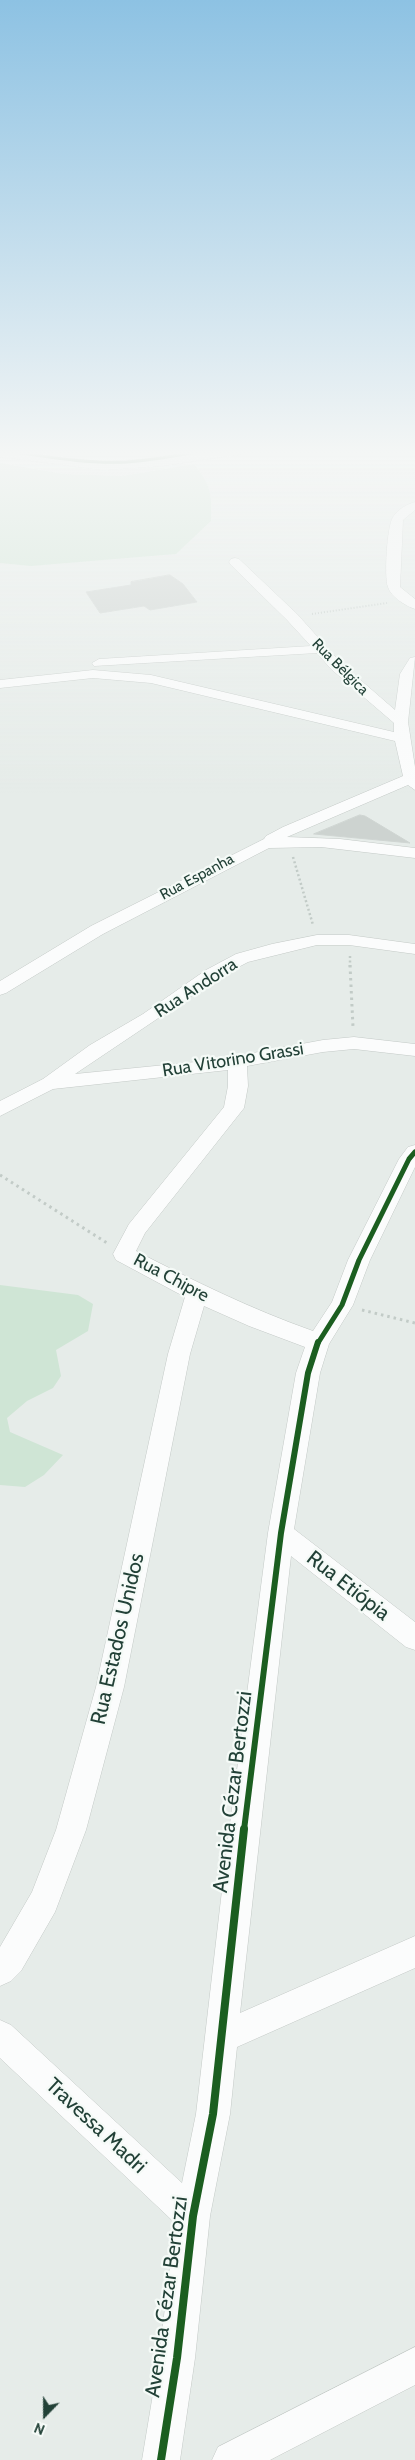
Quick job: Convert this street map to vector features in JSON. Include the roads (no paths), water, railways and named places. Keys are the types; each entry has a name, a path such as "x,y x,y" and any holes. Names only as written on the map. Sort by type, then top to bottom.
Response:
{"street":[{"name":"Rua Bélgica","path":"238,565 292,617 342,672 402,730"},
{"path":"394,565 394,587 411,602"},
{"path":"6,678 59,665 320,648"},
{"path":"265,844 283,832 413,781 402,730 407,676 410,665 415,661"},
{"path":"99,663 171,674 402,730"},
{"path":"6,678 28,680 94,674 151,679 402,730"},
{"name":"Rua Espanha","path":"0,989 97,930 265,844 288,840 415,853"},
{"name":"Rua Andorra","path":"0,1109 50,1083 97,1049 149,1018 212,974 242,958 272,949 317,940 349,940 415,949"},
{"name":"Rua Vitorino Grassi","path":"50,1083 127,1074 174,1072 237,1063 323,1046 354,1043 415,1050"},
{"path":"97,1049 113,1068 127,1074"},
{"name":"Rua Chipre","path":"237,1063 238,1086 234,1108 137,1229 124,1254 197,1293 257,1320 318,1342"},
{"name":"Avenida Cézar Bertozzi","path":"161,2460 176,2358 193,2216 214,2114 242,1839 281,1533 308,1373 318,1342 342,1305 359,1260 409,1159 415,1152"},
{"name":"Rua Estados Unidos","path":"0,1970 10,1960 44,1901 71,1830 110,1687 179,1354 197,1293"},
{"name":"Rua Etiópia","path":"281,1533 415,1638"},
{"path":"222,2037 415,1952"},
{"name":"Travessa Madri","path":"0,2036 193,2216"},
{"path":"231,2460 415,2365"}]}
